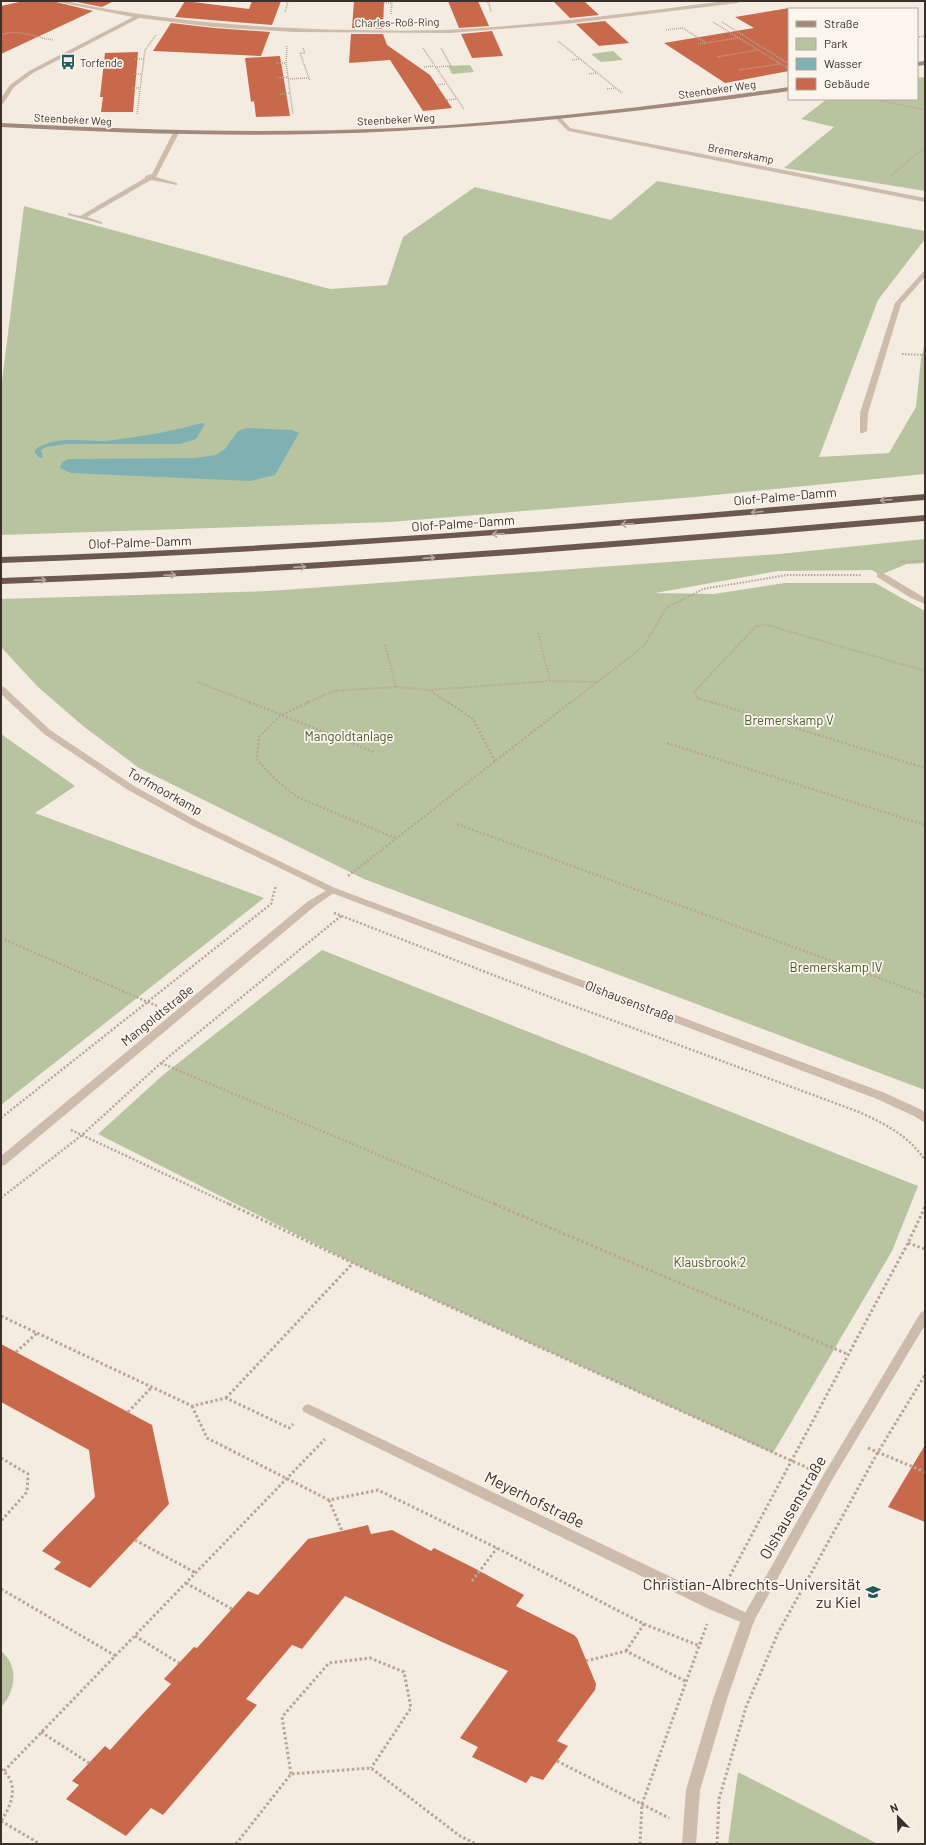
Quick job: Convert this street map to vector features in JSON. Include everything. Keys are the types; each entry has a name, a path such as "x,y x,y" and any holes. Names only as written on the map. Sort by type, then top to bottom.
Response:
{"highway":[{"name":"Olof-Palme-Damm","path":"1,560 214,552 392,541 600,526 925,497"},
{"path":"1,581 208,573 612,545 925,518"}],"main road":[{"name":"Steenbeker Weg","path":"1,126 176,133 298,133 379,130 558,118 657,108 788,89"}],"street":[{"name":"Charles-Roß-Ring","path":"56,1 137,16 283,30 343,32 452,31 563,23 738,1"},
{"path":"1,102 12,86 31,72 137,16"},
{"name":"Bremerskamp","path":"558,118 568,129 925,200"},
{"path":"81,218 155,175 176,133"},
{"path":"141,175 175,184"},
{"path":"70,214 100,223"},
{"path":"863,431 864,413 898,303 925,273"},
{"path":"880,575 914,596 925,600"},
{"name":"Torfmoorkamp","path":"1,689 47,732 130,788 196,824 332,890"},
{"name":"Mangoldtstraße","path":"1,1162 50,1120 180,1015 311,904 332,890"},
{"name":"Olshausenstraße","path":"332,890 881,1096 918,1113 925,1119"},
{"name":"Olshausenstraße","path":"689,1844 693,1790 720,1699 748,1620 828,1477 852,1440 925,1315"},
{"name":"Meyerhofstraße","path":"308,1409 748,1620"}],"path":[{"path":"384,3 392,3"},
{"path":"696,6 788,63"},
{"path":"708,19 788,68"},
{"path":"665,30 683,28 706,43"},
{"path":"1,35 12,32 43,39 89,41"},
{"path":"137,116 145,50 156,35"},
{"path":"698,44 738,38"},
{"path":"556,39 627,98"},
{"path":"289,40 286,63 294,115"},
{"path":"420,45 465,111"},
{"path":"303,47 304,53 300,53 310,81"},
{"path":"424,67 451,66 441,47"},
{"path":"717,57 758,50"},
{"path":"135,59 144,59"},
{"path":"572,60 580,59"},
{"path":"276,64 286,63"},
{"path":"739,70 780,64"},
{"path":"589,74 597,73"},
{"path":"134,74 142,74"},
{"path":"278,78 309,78"},
{"path":"436,85 446,84"},
{"path":"132,88 140,88"},
{"path":"607,89 615,88"},
{"path":"280,94 290,93"},
{"path":"447,100 458,99"},
{"path":"876,100 925,110"},
{"path":"875,189 925,147"},
{"path":"332,890 395,838 644,646 666,608 703,589 787,575 880,575"},
{"path":"925,670 767,625 756,626 695,691 697,698 925,768"},
{"path":"538,633 550,681"},
{"path":"385,645 396,687"},
{"path":"395,838 297,796 275,779 257,760 259,737 281,715 333,691 396,687 429,690 550,681 598,682"},
{"path":"198,682 374,752"},
{"path":"429,690 473,719 495,762"},
{"path":"667,743 925,825"},
{"path":"457,824 925,995"},
{"path":"1,1118 272,904 276,885"},
{"path":"1,1198 82,1135 161,1063 341,916"},
{"path":"1,938 180,1015"},
{"path":"161,1063 848,1354"},
{"path":"50,1120 353,1263 828,1477"},
{"path":"640,1844 642,1804 714,1605 908,1243 925,1207"},
{"path":"908,1243 925,1249"},
{"path":"1,1316 192,1406 226,1398 353,1263"},
{"path":"16,1352 37,1333"},
{"path":"717,1844 720,1799 746,1707 778,1633 878,1452 925,1375"},
{"path":"128,1412 152,1387"},
{"path":"226,1398 289,1428 308,1409"},
{"path":"192,1406 207,1438 329,1500 378,1490 497,1548 644,1624 700,1646"},
{"path":"40,1844 1,1821 11,1806 14,1788 2,1770 116,1656 339,1425"},
{"path":"852,1440 925,1472"},
{"path":"1,1458 28,1474 27,1492 1,1521"},
{"path":"329,1500 342,1531"},
{"path":"135,1540 196,1573"},
{"path":"472,1581 497,1548"},
{"path":"186,1584 232,1609"},
{"path":"1,1589 116,1656"},
{"path":"626,1651 644,1624"},
{"path":"135,1636 179,1663"},
{"path":"586,1661 626,1651 687,1682"},
{"path":"236,1844 291,1774 282,1717 329,1663 370,1658 404,1672 411,1708 371,1768"},
{"path":"41,1732 89,1763"},
{"path":"557,1761 690,1830"},
{"path":"291,1774 371,1768 460,1836 476,1844"}],"green space":[{"path":"613,51 623,60 601,62 591,54"},
{"path":"470,65 474,72 452,74 448,66"},
{"path":"925,77 925,191 784,168 834,127 801,119 826,100 918,100 918,78"},
{"path":"657,181 925,231 925,239 878,300 819,457 889,453 916,407 921,359 925,342 925,474 695,497 390,522 1,535 1,389 24,206 330,289 387,285 403,237 475,187 611,220"},
{"path":"925,539 925,563 907,564 880,575 872,570 778,571 655,593 714,594 785,583 875,583 925,611 925,1090 364,879 139,768 83,726 38,687 1,647 1,599 269,591 779,554"},
{"path":"1,734 75,786 35,813 264,898 1,1105"},
{"name":"Klausbrook 2","path":"322,950 918,1186 892,1251 773,1453 353,1263 98,1134 163,1075"},
{"path":"1,1651 11,1664 13,1679 10,1694 1,1707"},
{"path":"738,1772 878,1844 728,1844"}],"water":[{"path":"202,423 205,424 196,439 180,444 66,444 46,447 41,450 43,458 40,458 35,453 35,450 44,445 63,440 114,440 162,432"},
{"path":"247,428 292,430 299,433 275,475 250,481 71,473 60,468 62,462 69,459 195,458 216,455 225,449 238,431"}],"building":[{"path":"24,1 52,1 93,11 1,54 1,6"},
{"path":"72,1 114,1 102,7"},
{"path":"185,1 249,9 252,1 281,1 272,25 175,17"},
{"path":"354,1 384,1 383,29 352,28"},
{"path":"448,1 478,1 489,26 459,28"},
{"path":"553,1 584,1 599,15 570,18"},
{"path":"788,8 788,71 725,83 664,43 754,28 735,17"},
{"path":"605,21 629,43 599,46 576,24"},
{"path":"171,23 270,32 261,56 153,51"},
{"path":"492,31 503,56 472,58 461,34"},
{"path":"351,34 383,34 387,45 430,75 452,108 423,111 390,60 349,63"},
{"path":"138,52 133,112 101,112 103,97 100,97 105,53"},
{"path":"280,56 290,116 256,117 254,101 251,102 245,58"},
{"path":"1,1344 152,1425 169,1504 90,1588 54,1569 61,1562 42,1551 95,1497 89,1450 1,1402"},
{"path":"925,1445 925,1522 888,1507"},
{"path":"368,1525 371,1534 392,1530 431,1551 434,1548 524,1595 516,1606 574,1635 577,1638 596,1684 595,1690 557,1741 568,1746 543,1780 531,1776 526,1783 472,1757 478,1747 460,1738 508,1671 442,1642 345,1596 302,1649 292,1645 246,1699 257,1705 163,1815 151,1808 126,1836 66,1799 79,1785 72,1781 105,1746 110,1750 171,1684 164,1679 194,1647 197,1648 248,1591 258,1595 308,1539"}],"place":[{"name":"Torfende","path":"68,62"},
{"name":"Christian-Albrechts-Universität zu Kiel","path":"873,1592"}],"park label":[{"name":"Bremerskamp V","path":"789,720"},
{"name":"Mangoldtanlage","path":"349,736"},
{"name":"Bremerskamp IV","path":"836,967"}]}
